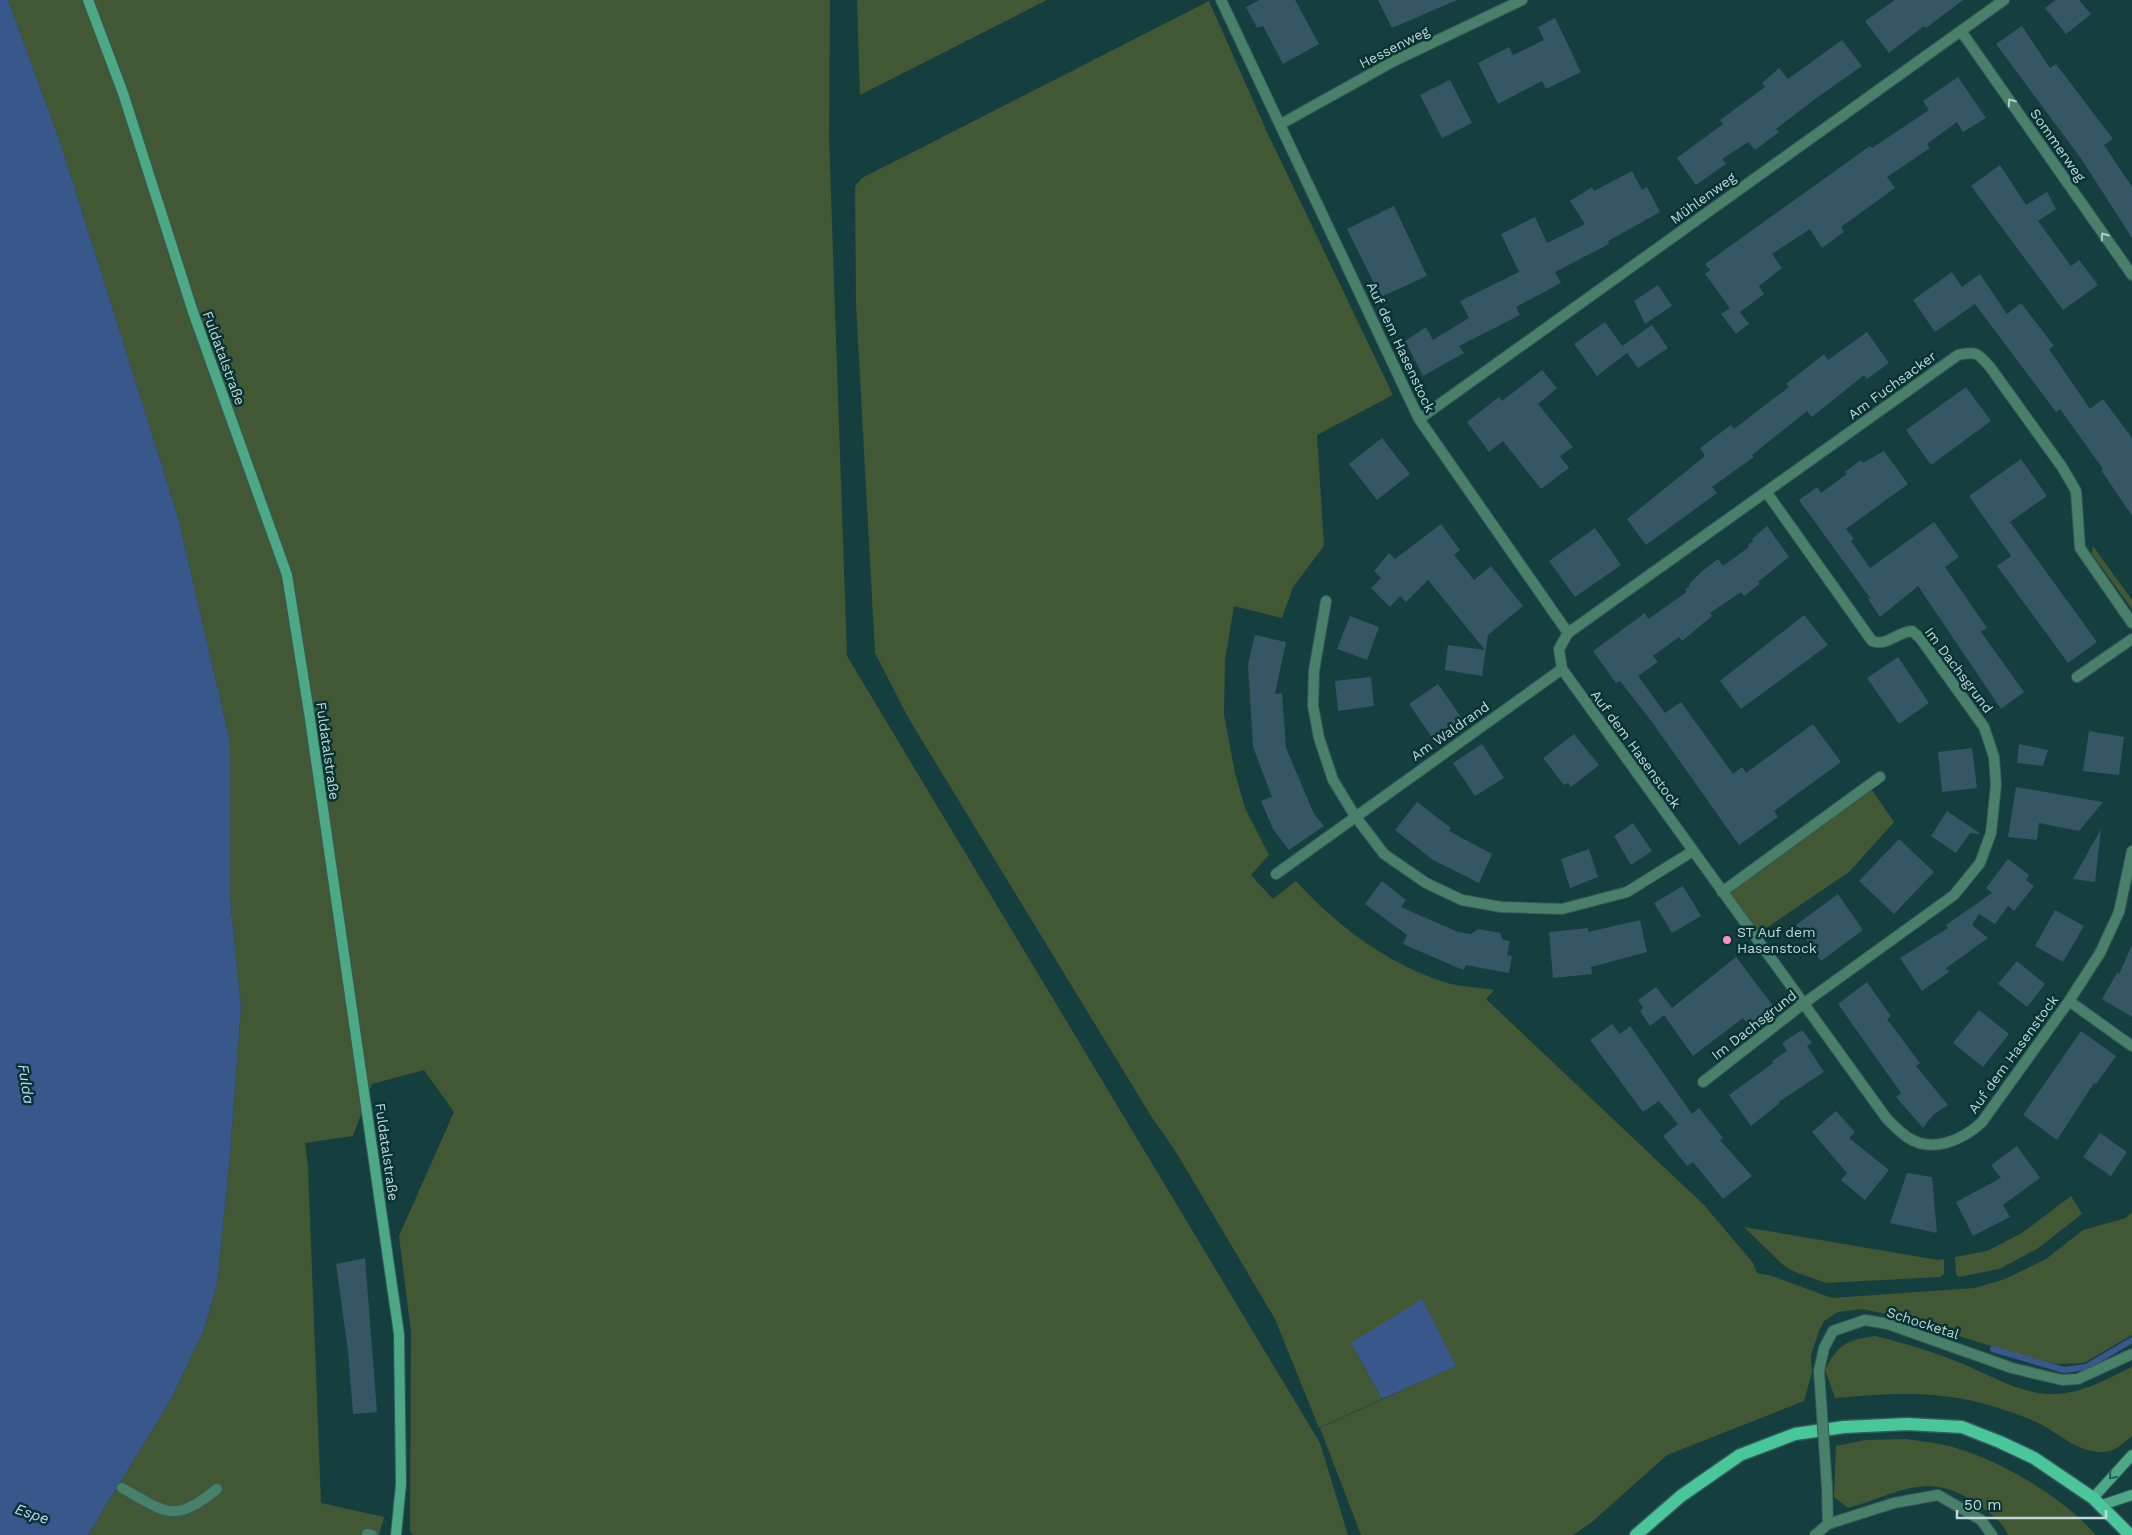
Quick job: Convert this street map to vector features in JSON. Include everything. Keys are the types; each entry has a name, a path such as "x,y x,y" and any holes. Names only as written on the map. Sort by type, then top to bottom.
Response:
{"main road":[{"name":"Fuldatalstraße","path":"88,0 123,93 193,312 287,575 310,718 399,1334 401,1484 396,1535"},
{"path":"1636,1535 1681,1496 1740,1455 1795,1434 1844,1427 1907,1424 1962,1427 2034,1458 2098,1502 2130,1535"},
{"path":"2098,1502 2132,1455"},
{"path":"2098,1502 2132,1495"}],"street":[{"name":"Auf dem Hasenstock","path":"1221,0 1419,419 1568,634"},
{"name":"Hessenweg","path":"1281,124 1394,61 1522,0"},
{"name":"Mühlenweg","path":"1419,419 2004,0"},
{"name":"Sommerweg","path":"1960,31 2132,275"},
{"name":"Am Fuchsacker","path":"1568,634 1958,355 1971,352 1979,355 2062,467 2076,491 2080,548 2132,623"},
{"name":"Im Dachsgrund","path":"1703,1082 1804,1004 1954,895 1980,863 1990,833 1996,785 1994,757 1984,727 1924,643 1912,631 1902,632 1890,640 1879,644 1872,641 1767,493"},
{"path":"1326,602 1314,671 1313,706 1319,738 1332,780 1355,816 1384,854 1426,883 1462,900 1501,907 1562,909 1627,892 1693,851"},
{"path":"1562,669 1559,649 1568,634"},
{"path":"2077,677 2132,639"},
{"name":"Auf dem Hasenstock","path":"1562,669 1887,1119 1908,1138 1927,1145 1944,1144 1958,1140 1970,1133 1982,1122 2069,1000 2100,953 2119,912 2132,851"},
{"name":"Am Waldrand","path":"1276,874 1562,669"},
{"path":"1722,892 1880,777"},
{"path":"2069,1000 2132,1046"},
{"name":"Schocketal","path":"1828,1524 1818,1371 1824,1348 1833,1331 1865,1320 1888,1324 2012,1368 2062,1380 2078,1379 2132,1354"},
{"path":"122,1488 158,1508 172,1512 195,1506 217,1489"},
{"path":"1815,1535 1828,1524 1894,1503 1938,1495 1981,1520 1992,1535"}],"green space":[{"path":"8,0 830,0 829,137 847,656 1320,1443 1348,1535 413,1535 410,1531 411,1332 399,1236 454,1112 424,1070 372,1084 353,1136 305,1143 308,1167 321,1503 384,1517 379,1535 88,1535 171,1399 203,1332 217,1285 230,1155 241,1007 230,898 230,742 178,517 61,145"},
{"path":"857,0 1047,0 860,95"},
{"path":"1209,1 1267,132 1393,395 1317,435 1324,546 1293,587 1282,618 1234,606 1225,660 1224,715 1235,773 1245,808 1269,855 1251,875 1273,899 1296,881 1346,928 1382,954 1402,965 1444,982 1494,990 1486,999 1704,1205 1753,1263 1757,1273 1772,1276 1832,1298 1975,1288 2005,1279 2046,1259 2083,1230 2126,1218 2132,1212 2132,1335 2084,1363 2058,1364 2035,1360 1896,1316 1862,1309 1838,1312 1824,1321 1819,1331 1811,1355 1812,1372 1804,1401 1667,1455 1592,1522 1573,1535 1361,1535 1320,1428 1455,1366 1351,1343 1382,1399 1319,1428 1275,1319 1176,1152 1151,1116 909,719 875,653 856,304 855,186 862,178"},
{"path":"2093,546 2132,600 2132,609 2092,554"},
{"path":"1872,790 1894,822 1849,872 1759,933 1729,894"},
{"path":"2071,1196 2082,1214 2037,1249 1999,1269 1959,1277 1956,1274 1955,1257 1987,1251 2022,1233"},
{"path":"1744,1227 1938,1260 1944,1259 1944,1274 1940,1277 1826,1283 1793,1271 1782,1264"},
{"path":"1875,1336 1963,1364 2006,1384 2041,1393 2053,1394 2084,1389 2132,1367 2132,1436 2113,1450 2104,1452 2090,1451 2065,1440 2034,1421 1983,1403 1959,1398 1936,1395 1888,1394 1835,1398 1825,1370 1834,1354 1850,1342"},
{"path":"1907,1439 1956,1448 2013,1472 2050,1495 2096,1535 2008,1535 2000,1522 1979,1505 1961,1494 1944,1488 1914,1487 1848,1508 1834,1497 1836,1446 1866,1440"}],"water":[{"path":"0,0 8,0 61,145 178,517 230,742 230,898 241,1007 230,1155 217,1285 203,1332 171,1399 88,1535 0,1535"},
{"path":"1422,1299 1456,1366 1382,1399 1351,1343"}],"building":[{"path":"1259,0 1295,0 1319,44 1283,64 1263,26 1257,28 1246,7"},
{"path":"1378,0 1457,0 1392,28"},
{"path":"1895,0 1963,0 1926,28 1924,26 1889,53 1865,21"},
{"path":"2056,0 2079,0 2091,14 2066,34 2045,8"},
{"path":"1555,18 1581,72 1546,89 1542,81 1498,104 1478,63 1509,47 1513,55 1544,40 1538,27"},
{"path":"2022,26 2050,68 2056,64 2113,139 2104,145 2132,187 2132,238 2082,160 1996,44"},
{"path":"1842,40 1862,66 1776,129 1779,132 1755,150 1748,142 1722,159 1726,164 1696,185 1677,158 1723,124 1720,120 1765,87 1762,83 1779,68 1788,79"},
{"path":"1958,77 1986,118 1963,132 1957,122 1927,144 1930,148 1887,177 1895,188 1841,227 1844,232 1822,248 1810,229 1772,254 1782,268 1759,286 1764,294 1740,312 1749,324 1736,334 1721,314 1730,308 1705,274 1710,270 1705,264 1870,146 1872,148 1929,110 1923,101"},
{"path":"1450,80 1472,123 1442,138 1420,95"},
{"path":"2000,165 2026,205 2047,192 2056,209 2038,221 2071,266 2079,260 2098,285 2063,310 1971,186"},
{"path":"1632,171 1642,190 1647,187 1660,212 1608,241 1609,244 1555,272 1561,283 1516,307 1520,315 1459,346 1464,353 1423,376 1405,341 1426,327 1433,340 1469,318 1460,301 1519,272 1501,234 1535,217 1547,243 1585,224 1570,201 1592,187 1594,191"},
{"path":"1394,206 1427,276 1381,297 1347,229"},
{"path":"1952,272 1962,287 1980,274 2007,314 2021,303 2054,346 2049,349 2090,409 2103,399 2132,438 2132,516 2101,470 2103,469 2060,409 2056,412 1975,304 1935,332 1913,300"},
{"path":"1658,285 1672,306 1645,324 1634,301"},
{"path":"1605,322 1627,353 1597,376 1574,344"},
{"path":"1652,325 1668,348 1638,368 1622,346"},
{"path":"1867,332 1889,363 1867,379 1864,375 1812,417 1807,411 1752,455 1754,457 1712,487 1717,493 1646,545 1627,519 1705,456 1700,448 1731,425 1734,429 1789,387 1786,384 1824,354 1828,360"},
{"path":"1542,370 1557,388 1538,404 1573,447 1560,456 1569,468 1541,489 1503,441 1489,452 1467,422 1499,397 1502,401"},
{"path":"1966,387 1991,421 1931,465 1906,430"},
{"path":"1382,438 1410,474 1377,500 1349,464"},
{"path":"1884,451 1908,484 1846,529 1854,539 1851,541 1870,568 1934,522 1959,557 1945,567 1987,628 1981,632 2024,692 2001,709 1918,586 1880,617 1868,599 1870,598 1799,500 1817,487 1821,493 1847,474 1845,472 1861,460 1863,463"},
{"path":"2021,459 2047,496 2010,522 2097,642 2068,663 1997,566 2011,556 1969,496"},
{"path":"1441,524 1460,550 1454,555 1474,580 1491,566 1523,606 1488,635 1482,676 1445,670 1448,645 1485,650 1428,580 1406,602 1400,596 1390,607 1371,588 1381,578 1374,571 1389,553 1395,559"},
{"path":"1767,526 1789,557 1744,596 1741,592 1710,613 1712,616 1682,641 1679,637 1653,656 1658,662 1638,676 1665,713 1681,702 1733,774 1742,767 1746,773 1813,724 1841,762 1774,811 1778,817 1739,845 1652,722 1620,681 1616,683 1593,651 1645,613 1648,619 1687,592 1685,590 1690,586 1689,584 1702,571 1718,559 1723,566 1749,547 1748,545 1753,541 1752,539"},
{"path":"1595,528 1621,565 1575,597 1549,561"},
{"path":"1804,615 1828,645 1741,709 1720,681"},
{"path":"1350,616 1379,627 1367,660 1337,649"},
{"path":"1255,635 1286,642 1275,694 1282,693 1286,748 1314,814 1324,826 1289,850 1273,829 1261,801 1272,797 1253,747 1248,664"},
{"path":"1898,657 1929,703 1899,724 1867,678"},
{"path":"1371,677 1374,706 1338,711 1335,681"},
{"path":"1438,684 1463,720 1434,740 1409,704"},
{"path":"2089,731 2124,737 2119,775 2083,771"},
{"path":"1574,734 1599,765 1571,787 1568,783 1564,785 1543,758"},
{"path":"1482,744 1504,778 1475,796 1453,763"},
{"path":"2019,744 2048,750 2043,766 2017,763"},
{"path":"1972,748 1977,788 1942,792 1938,752"},
{"path":"2016,787 2103,802 2079,831 2039,823 2037,840 2008,837"},
{"path":"1417,802 1451,828 1449,831 1492,854 1479,883 1433,860 1395,830"},
{"path":"1947,811 1981,834 1970,833 1956,853 1931,836"},
{"path":"1633,823 1652,851 1631,865 1614,836"},
{"path":"2101,829 2095,882 2073,879"},
{"path":"1899,839 1934,872 1894,914 1859,881"},
{"path":"1589,849 1598,877 1570,888 1561,859"},
{"path":"2008,859 2029,875 2026,880 2034,886 2014,911 2008,906 1995,924 1979,914 1972,925 1988,938 1946,968 1949,972 1922,991 1900,958 1948,928 1946,925 1992,893 1986,888"},
{"path":"1382,881 1406,900 1401,907 1458,932 1471,934 1478,929 1500,933 1503,940 1510,941 1507,955 1512,956 1509,973 1466,965 1464,970 1403,944 1407,935 1365,904"},
{"path":"1683,886 1701,916 1672,933 1654,903"},
{"path":"1838,894 1863,930 1821,961 1796,925"},
{"path":"2055,910 2084,926 2063,962 2035,946"},
{"path":"1640,920 1647,952 1591,967 1592,974 1553,978 1549,932 1588,928 1588,932"},
{"path":"2132,945 2132,1017 2102,999 2117,973 2119,974"},
{"path":"1736,957 1774,1007 1749,1026 1743,1018 1693,1056 1664,1015 1650,1026 1640,1011 1643,1008 1638,1000 1656,987 1672,1008"},
{"path":"2017,961 2045,984 2027,1007 1998,984"},
{"path":"1867,982 1891,1016 1887,1019 1920,1063 1916,1066 1948,1105 1934,1114 1923,1128 1896,1097 1901,1093 1838,1004"},
{"path":"1979,1010 2009,1034 1983,1067 1953,1043"},
{"path":"1612,1024 1620,1034 1630,1026 1692,1114 1699,1108 1723,1138 1720,1140 1752,1176 1723,1199 1693,1162 1687,1166 1663,1136 1678,1124 1659,1101 1643,1112 1590,1040"},
{"path":"1802,1030 1812,1043 1807,1046 1824,1072 1779,1102 1751,1126 1729,1095 1787,1051 1782,1043"},
{"path":"2081,1031 2116,1056 2096,1084 2094,1083 2057,1140 2023,1115"},
{"path":"1836,1111 1855,1132 1849,1138 1889,1170 1865,1200 1841,1180 1847,1173 1812,1132"},
{"path":"2100,1133 2127,1152 2111,1176 2083,1157"},
{"path":"2017,1146 2040,1178 2003,1205 2010,1217 1973,1236 1956,1202 2001,1178 1991,1165"},
{"path":"1907,1173 1932,1177 1937,1233 1890,1223"},
{"path":"365,1258 377,1412 353,1414 348,1351 336,1264"}],"waterway":[{"path":"1993,1349 2064,1370 2086,1367 2132,1340"}],"place":[{"name":"ST Auf dem Hasenstock","path":"1727,940"}],"water label":[{"name":"Fulda","path":"26,1084"},
{"name":"Espe","path":"32,1514"}]}
